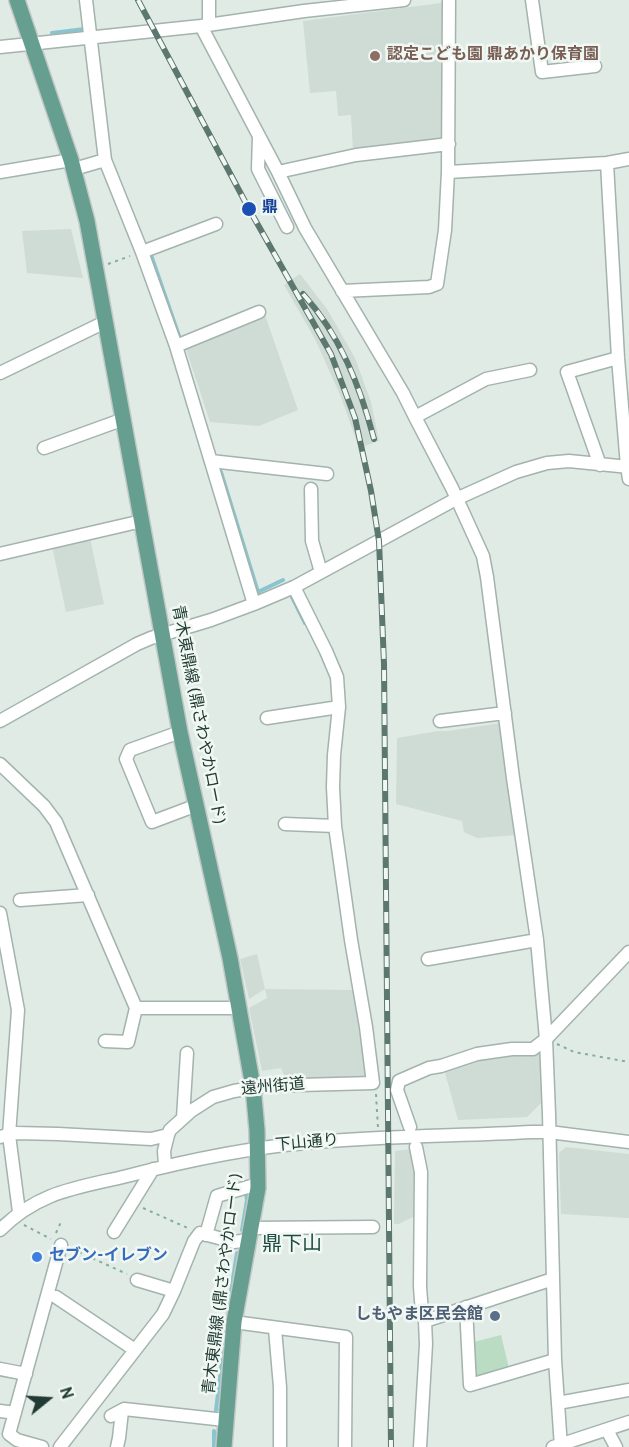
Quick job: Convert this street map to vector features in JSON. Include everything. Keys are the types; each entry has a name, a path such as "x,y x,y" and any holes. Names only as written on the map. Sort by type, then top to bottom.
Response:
{"main road":[{"name":"青木東鼎線 (鼎さわやかロード)","path":"17,0 72,164 87,221 180,732 230,958 253,1087 258,1184 234,1322 224,1447"}],"street":[{"path":"86,0 105,160 176,346 254,604"},
{"path":"209,0 205,25 259,135 305,228 403,393 483,556 488,577 513,778 537,940 546,1039 558,1446 629,1422"},
{"path":"0,47 205,25 404,0"},
{"path":"342,291 429,287 437,284 445,230 448,172 449,0"},
{"path":"532,0 542,72 596,66"},
{"path":"259,135 258,169 287,227"},
{"path":"278,172 356,155 449,144"},
{"path":"448,172 607,163 629,159"},
{"path":"0,172 105,160"},
{"path":"607,163 618,358 629,479"},
{"path":"141,252 216,224"},
{"path":"176,346 259,312"},
{"path":"0,373 105,322"},
{"path":"600,465 567,372 618,358"},
{"path":"415,417 486,379 530,370"},
{"path":"44,448 124,419"},
{"path":"211,461 327,474"},
{"path":"0,721 137,644 211,620 294,587 456,499 516,472 547,463 569,461 628,466"},
{"path":"311,489 312,541 321,572"},
{"path":"0,554 142,521"},
{"path":"294,587 337,677 339,707 333,787 335,826 373,1083"},
{"path":"267,718 339,707"},
{"path":"440,721 505,713"},
{"path":"180,732 130,750 126,759 152,822 197,805"},
{"path":"3,772 44,806 56,822 136,1008 128,1042 105,1041"},
{"path":"285,824 335,826"},
{"path":"20,900 88,895"},
{"path":"0,913 18,1010 4,1136 19,1212"},
{"path":"428,960 537,940"},
{"path":"410,1127 397,1090 399,1081 429,1068 477,1054 512,1049 533,1049 546,1039 629,952"},
{"path":"136,1008 238,1008"},
{"path":"183,1118 186,1053"},
{"name":"遠州街道","path":"168,1135 183,1118 213,1097 253,1087 373,1083"},
{"name":"下山通り","path":"0,1230 19,1212 63,1191 159,1167 257,1149 306,1143 532,1132 629,1142"},
{"path":"4,1136 16,1133 151,1139 168,1135 159,1167 114,1232"},
{"path":"416,1147 421,1172 420,1287 426,1344 420,1447"},
{"path":"206,1235 217,1196 258,1184"},
{"path":"60,1447 163,1314 194,1240 200,1233 234,1242 249,1234 373,1227"},
{"path":"42,1447 17,1440 9,1434 62,1245"},
{"path":"425,1321 553,1279"},
{"path":"137,1280 174,1290"},
{"path":"56,1297 135,1350"},
{"path":"466,1307 470,1385 555,1360"},
{"path":"234,1322 346,1337 345,1447"},
{"path":"275,1329 280,1387 280,1447"},
{"path":"0,1369 26,1374"},
{"path":"558,1403 629,1390"},
{"path":"117,1447 119,1438 117,1413 124,1409 225,1420"},
{"path":"0,1411 15,1413"},
{"path":"607,1430 616,1447"}],"path":[{"path":"95,269 141,252"},
{"path":"546,1039 574,1052 629,1062"},
{"path":"373,1083 376,1090 378,1128"},
{"path":"132,1203 177,1223"},
{"path":"25,1226 52,1240 61,1222"},
{"path":"62,1245 137,1280"}],"shaded area":[{"name":"認定こども園 鼎あかり保育園","path":"441,3 444,7 444,139 353,150 351,115 338,116 336,91 310,93 303,21"},
{"path":"71,229 83,278 27,273 22,231"},
{"path":"300,274 327,309 355,358 371,402 379,441 359,448 341,397 315,339 284,285"},
{"path":"265,315 298,410 259,426 210,422 186,349"},
{"path":"90,538 104,604 66,612 52,546"},
{"path":"501,723 517,835 477,838 464,832 462,821 396,804 397,738"},
{"path":"257,954 265,989 249,999 240,959"},
{"path":"265,989 353,990 366,1079 285,1077 281,1068 262,1071 249,1008 267,998"},
{"path":"539,1050 542,1102 527,1117 458,1120 444,1069 484,1057"},
{"path":"566,1147 629,1154 629,1218 561,1214 559,1153"},
{"path":"413,1149 419,1214 399,1224 394,1224 395,1151"}],"green space":[{"path":"501,1335 509,1368 473,1377 470,1343"}],"waterway":[{"path":"52,33 85,28"},
{"path":"151,255 179,336"},
{"path":"221,472 258,592 283,580"},
{"path":"292,597 305,623"},
{"path":"242,1230 247,1200 246,1193 244,1193"},
{"path":"228,1311 237,1253"},
{"path":"216,1410 227,1322"},
{"path":"214,1431 214,1447"}],"railway":[{"path":"138,0 249,209 331,354 355,418 371,491 379,541 384,664 391,1447"},
{"path":"303,294 328,326 347,362 374,439"}],"place":[{"name":"認定こども園 鼎あかり保育園","path":"375,56"},
{"name":"鼎","path":"249,209"},
{"name":"セブン-イレブン","path":"37,1257"},
{"name":"しもやま区民会館","path":"495,1316"}],"district":[{"name":"鼎下山","path":"292,1246"}]}
